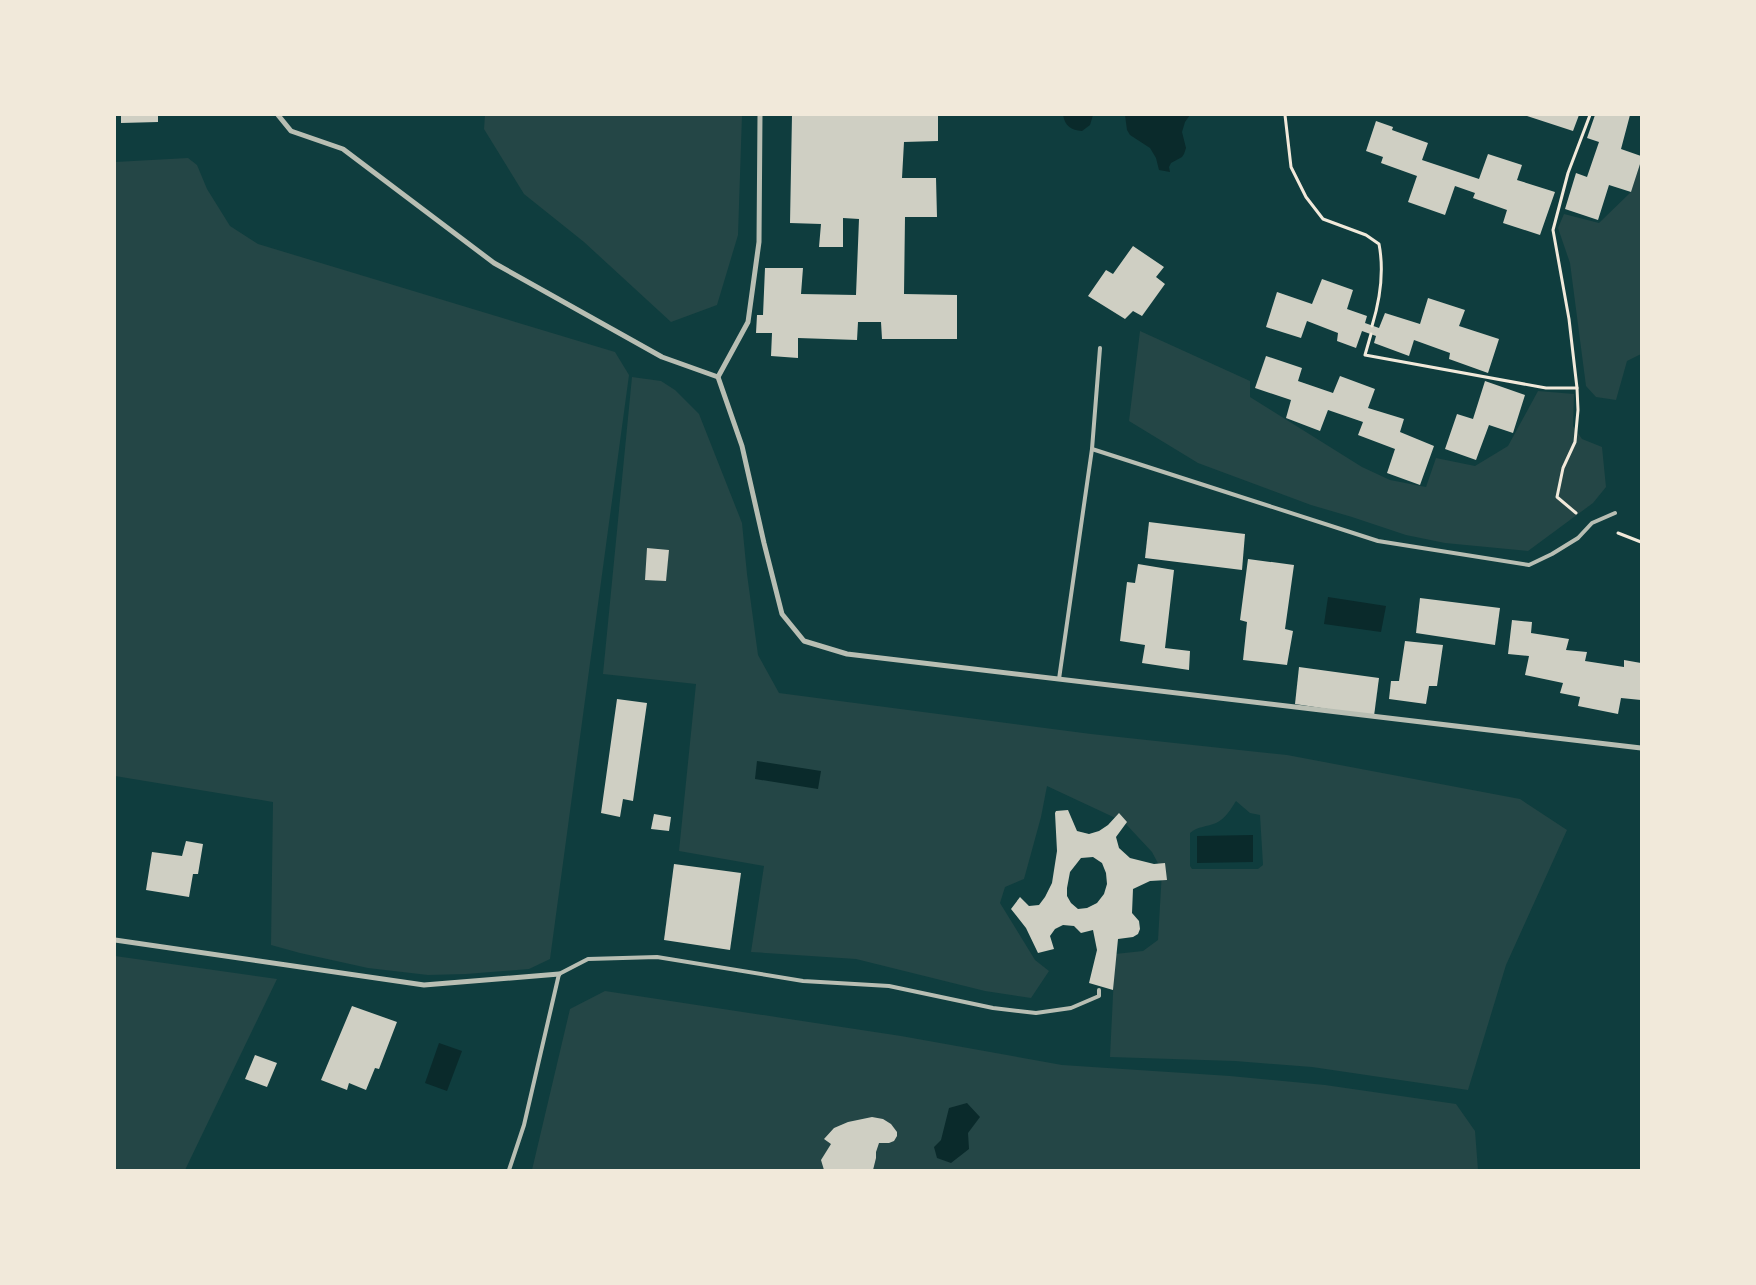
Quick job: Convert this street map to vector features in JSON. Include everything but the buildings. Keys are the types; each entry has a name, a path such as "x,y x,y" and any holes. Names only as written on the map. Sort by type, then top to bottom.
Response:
{"street":[{"path":"278,115 291,131 343,149 494,263 662,357 718,377"},
{"path":"760,115 759,242 748,322 718,377 742,446 782,614 804,641 847,654 1641,748"},
{"path":"115,940 424,985 560,974"}],"lane":[{"path":"1059,679 1092,449 1100,348"},
{"path":"1092,449 1378,541 1529,564 1552,554 1578,538 1592,523 1615,513"},
{"path":"509,1170 524,1125 560,974 588,959 657,957 803,981 889,986 993,1008 1036,1013 1071,1008 1099,996 1099,990"}],"path":[{"path":"1285,115 1292,168 1306,197 1323,219 1366,235 1379,244 1382,256 1378,307 1372,326"},
{"path":"1590,115 1568,173 1554,230 1569,318 1578,410 1575,442 1563,468 1557,497 1582,518 1641,542"},
{"path":"1371,334 1365,355 1546,388 1577,388"}],"shaded area":[{"path":"485,115 742,115 738,235 717,305 671,322 584,242 524,194 484,129"},
{"path":"1063,115 1093,115 1090,125 1082,131 1069,127"},
{"path":"1125,115 1190,115 1185,122 1182,132 1186,148 1184,154 1171,163 1169,167 1170,172 1159,170 1156,158 1150,148 1130,135 1127,130"},
{"path":"188,158 197,165 207,189 230,226 258,244 615,352 629,375 550,959 529,969 428,975 368,968 271,945 273,802 115,776 115,162"},
{"path":"1641,161 1641,354 1627,361 1616,400 1596,397 1586,386 1570,263 1558,228 1564,214 1599,223 1631,192"},
{"path":"1140,331 1250,381 1250,397 1362,467 1390,480 1426,487 1436,458 1475,466 1508,446 1538,391 1574,394 1573,426 1582,439 1602,447 1606,487 1593,503 1528,551 1445,543 1406,535 1311,505 1198,463 1129,421"},
{"path":"632,377 661,381 675,390 699,414 742,523 758,655 779,693 1091,734 1287,755 1520,799 1567,830 1506,965 1468,1090 1312,1067 1235,1061 1110,1057 1115,954 1143,951 1158,940 1162,871 1152,852 1124,822 1047,786 1041,817 1024,879 1005,887 1000,903 1035,960 1049,971 1031,998 985,991 856,959 751,952 764,866 679,851 696,684 603,674","holes":["1236,801 1250,813 1260,815 1263,865 1258,869 1192,869 1190,866 1190,833 1222,819 1228,814"]},
{"path":"1328,597 1386,606 1381,632 1324,624"},
{"path":"757,761 821,771 818,789 755,779"},
{"path":"1253,835 1253,862 1197,863 1197,836"},
{"path":"115,956 277,979 185,1170 115,1170"},
{"path":"605,991 901,1036 1062,1065 1230,1076 1325,1085 1456,1104 1475,1131 1478,1170 532,1170 570,1009"},
{"path":"439,1043 462,1051 447,1091 425,1083"},
{"path":"967,1103 980,1117 968,1133 969,1149 951,1163 937,1158 934,1147 941,1140 949,1108"}]}
